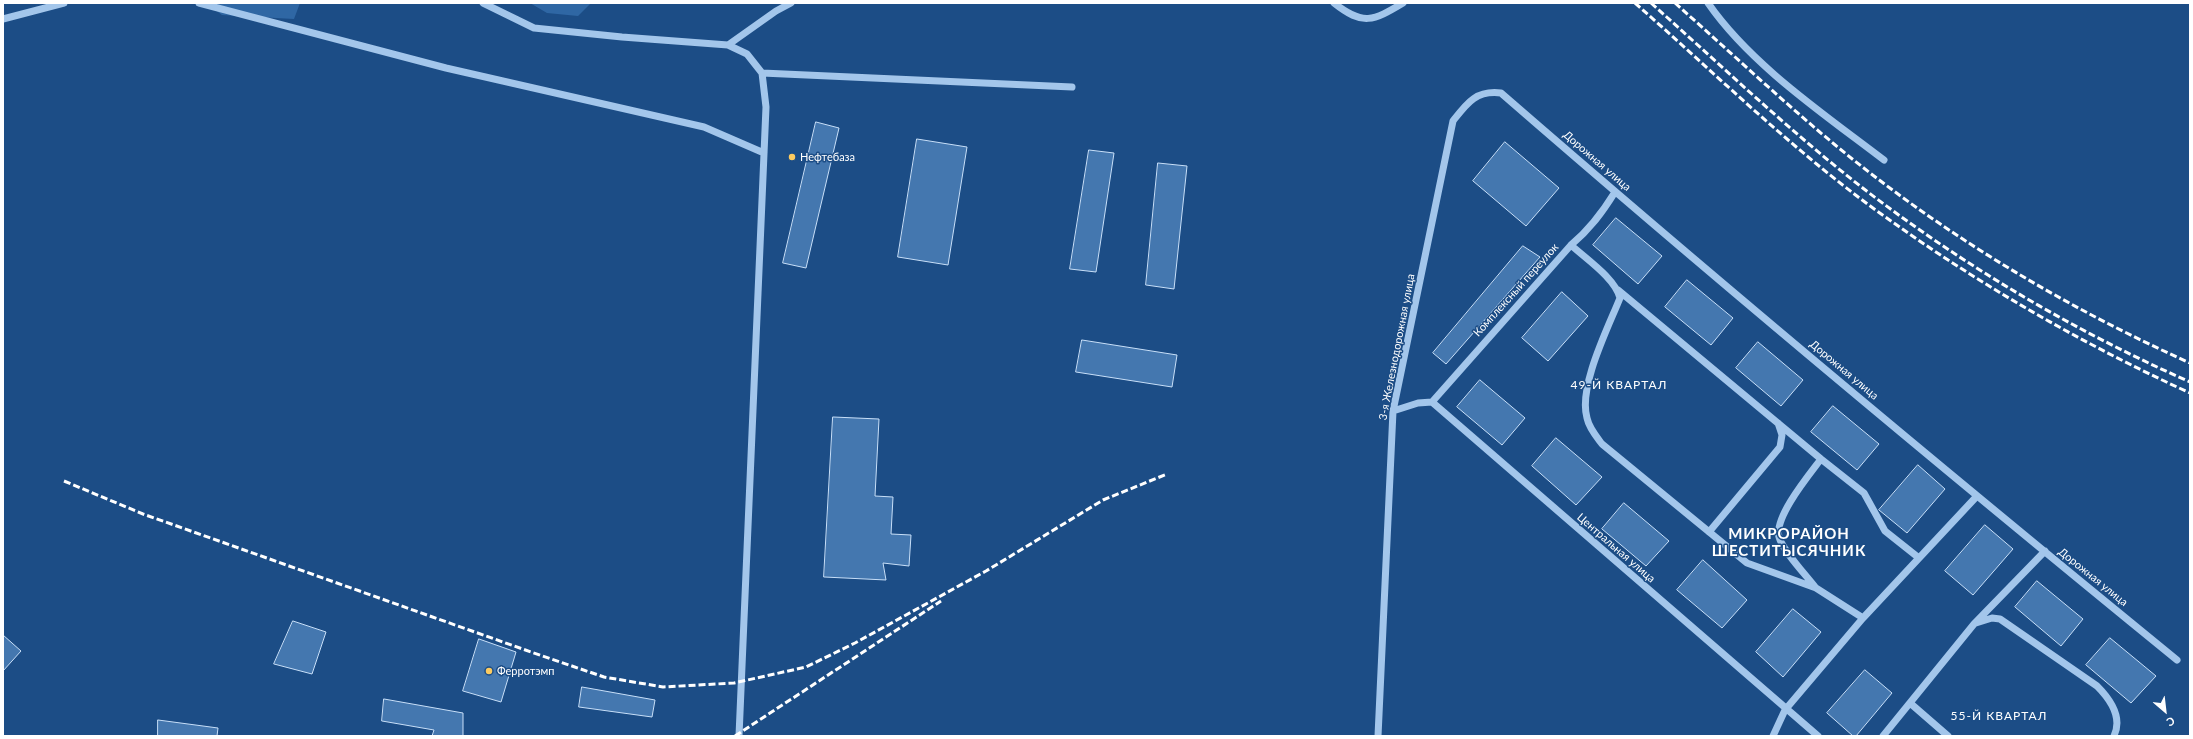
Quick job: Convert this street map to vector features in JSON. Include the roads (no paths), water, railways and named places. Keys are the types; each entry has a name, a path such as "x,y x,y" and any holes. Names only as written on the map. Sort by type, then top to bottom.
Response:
{"street":[{"path":"3,19 64,3"},
{"path":"199,3 446,68 704,127 764,153"},
{"path":"483,3 534,28 622,37 728,45 747,54 762,73 766,107 739,736"},
{"path":"728,45 776,11 791,3"},
{"path":"1334,3 1349,15 1361,19 1380,17 1403,3"},
{"path":"1708,3 1718,19 1781,82 1884,160"},
{"path":"762,73 1072,87"},
{"name":"Дорожная улица","path":"1501,93 1615,192 1977,496 2177,660"},
{"name":"3-я Железнодорожная улица","path":"1378,736 1393,411 1453,121 1465,105 1481,94 1501,93"},
{"name":"Комплексный переулок","path":"1432,402 1571,245 1589,230 1602,214 1615,192"},
{"path":"1571,245 1612,282 1618,290 1864,493 1885,531 1919,558"},
{"path":"1618,290 1620,298 1591,372 1584,406 1591,428 1602,444 1747,563 1816,588 1863,618"},
{"path":"1393,411 1418,403 1432,402"},
{"name":"Центральная улица","path":"1432,402 1785,710 1818,736"},
{"path":"1710,532 1780,447 1782,435 1778,423"},
{"path":"1816,588 1783,546 1779,538 1778,529 1795,493 1821,459"},
{"path":"1773,736 1785,710 1863,618 1977,496"},
{"path":"1883,736 1974,624 2045,551"},
{"path":"1974,624 1992,618 2000,619 2097,686 2108,697 2115,709 2117,723 2114,736"},
{"path":"1910,703 1948,736"}],"railway":[{"path":"1635,3 1792,144 1858,197 1891,221 1927,246 2036,314 2112,355 2190,393"},
{"path":"1651,3 1801,138 1864,189 1931,238 2002,284 2038,305 2113,346 2190,382"},
{"path":"1675,3 1834,144 1917,208 2004,266 2096,317 2190,363"},
{"path":"64,481 143,514 531,652 604,677 663,687 734,683 806,667 855,643 986,571 1103,500 1167,474"},
{"path":"735,736 941,601"}],"place":[{"name":"Нефтебаза","path":"792,157"},
{"name":"Ферротэмп","path":"489,671"}],"district":[{"name":"49-Й КВАРТАЛ","path":"1619,385"},
{"name":"МИКРОРАЙОН ШЕСТИТЫСЯЧНИК","path":"1789,542"},
{"name":"55-Й КВАРТАЛ","path":"1999,716"}]}
